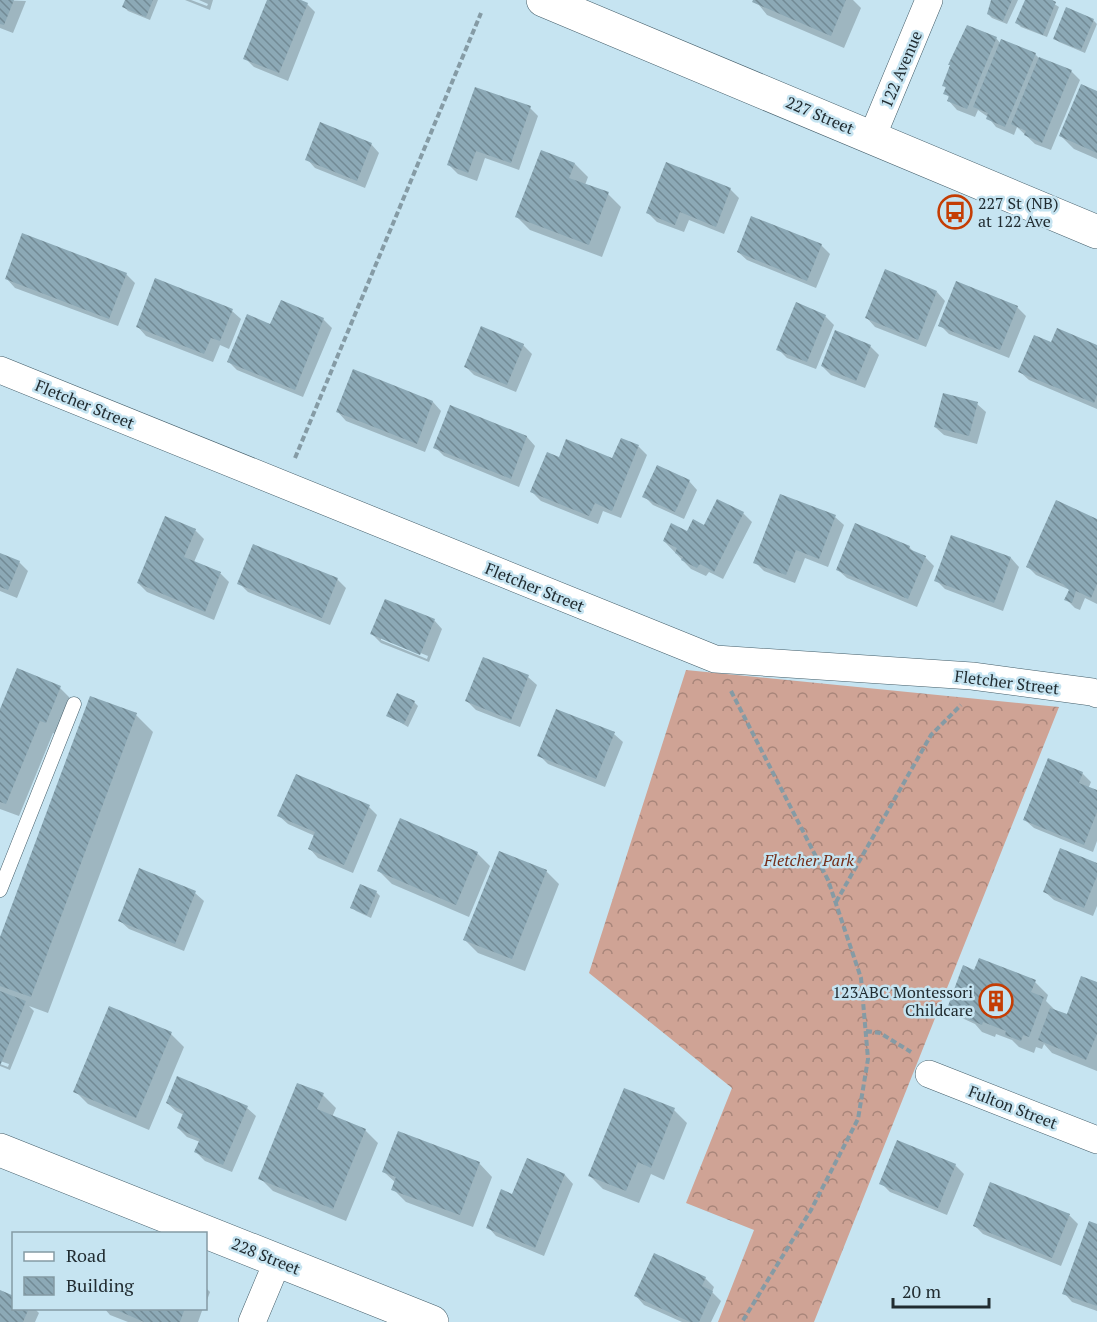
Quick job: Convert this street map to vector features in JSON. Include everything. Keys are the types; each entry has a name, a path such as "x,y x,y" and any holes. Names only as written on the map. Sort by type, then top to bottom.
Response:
{"main road":[{"name":"227 Street","path":"543,0 1097,232"},
{"name":"228 Street","path":"0,1150 432,1322"}],"street":[{"name":"122 Avenue","path":"872,137 929,0"},
{"name":"Fletcher Street","path":"0,370 715,659 972,676 1097,694"},
{"name":"Fulton Street","path":"929,1074 1097,1140"},
{"path":"252,1322 278,1260"}],"lane":[{"path":"0,890 74,704"}],"path":[{"path":"284,485 481,13"},
{"path":"715,659 828,880 861,978 868,1059 858,1119 811,1210 742,1322"},
{"path":"836,903 931,735 964,701 972,676"},
{"path":"866,1031 880,1033 924,1060 929,1074"}],"green space":[{"name":"Fletcher Park","path":"686,670 1059,707 814,1322 718,1322 754,1230 686,1203 732,1088 589,973"}],"building":[{"path":"0,0 14,0 4,25 0,24"},
{"path":"125,0 153,0 146,17 122,7"},
{"path":"267,0 301,0 308,3 279,73 243,59"},
{"path":"753,0 846,0 831,36 752,2"},
{"path":"991,0 1012,0 1003,21 987,14"},
{"path":"1025,0 1056,2 1043,35 1015,23"},
{"path":"1066,7 1094,19 1081,50 1053,39"},
{"path":"967,25 997,37 967,109 947,101 949,96 943,94 946,87 942,86 950,65 948,65"},
{"path":"1001,39 1036,53 1005,127 986,119 988,113 973,107"},
{"path":"1039,57 1072,70 1042,143 1024,135 1026,131 1011,124"},
{"path":"1081,84 1097,91 1097,153 1059,136"},
{"path":"475,87 531,106 511,163 476,151 468,173 447,165"},
{"path":"320,122 372,143 357,181 305,160"},
{"path":"541,150 575,163 569,178 609,192 589,245 515,217"},
{"path":"666,162 731,188 716,227 680,212 675,225 646,213"},
{"path":"751,216 822,244 807,281 737,252"},
{"path":"22,233 127,273 109,319 5,279"},
{"path":"885,269 937,291 918,340 865,318"},
{"path":"155,278 233,309 220,341 211,338 204,354 136,327"},
{"path":"956,281 1018,306 1000,350 938,326"},
{"path":"281,300 324,318 295,390 227,362 247,314 270,324"},
{"path":"796,302 826,315 807,362 776,350"},
{"path":"481,326 524,344 507,385 464,367"},
{"path":"1057,328 1097,345 1097,395 1094,403 1018,372 1034,335 1051,342"},
{"path":"835,330 871,345 856,381 821,366"},
{"path":"353,369 433,401 417,444 336,412"},
{"path":"943,393 978,402 969,436 934,427"},
{"path":"450,405 527,436 511,479 433,448"},
{"path":"621,438 639,445 612,511 595,503 589,516 530,492 547,452 559,457 566,439 612,458"},
{"path":"657,465 690,480 675,512 642,497"},
{"path":"780,494 836,515 819,559 796,550 786,575 753,563"},
{"path":"717,499 744,512 714,572 700,564 697,568 681,560 683,557 675,553 677,548 663,541 671,523 687,531 693,519 704,525"},
{"path":"1056,500 1097,519 1097,584 1091,598 1076,591 1072,603 1064,600 1069,590 1063,584 1026,567"},
{"path":"165,516 196,529 184,557 221,572 205,612 137,583"},
{"path":"855,523 910,546 909,549 926,556 908,599 836,570"},
{"path":"951,535 1011,557 994,603 934,581"},
{"path":"253,544 338,578 322,618 237,584"},
{"path":"0,553 20,561 8,590 0,587"},
{"path":"385,599 435,619 420,655 370,634"},
{"path":"483,657 529,675 511,720 465,701"},
{"path":"17,668 61,686 46,723 40,721 6,804 0,802 0,709"},
{"path":"397,693 415,701 404,724 386,716"},
{"path":"90,696 137,713 31,997 0,986 0,937"},
{"path":"556,709 615,732 596,779 537,756"},
{"path":"1048,758 1083,772 1079,783 1097,790 1097,812 1084,845 1023,820"},
{"path":"296,774 370,805 344,865 308,849 315,832 277,816"},
{"path":"400,818 478,852 456,905 377,871"},
{"path":"1060,848 1097,863 1097,876 1084,908 1043,892"},
{"path":"499,851 547,870 512,959 463,940"},
{"path":"139,868 196,891 175,944 118,921"},
{"path":"360,884 377,891 367,915 350,908"},
{"name":"123ABC Montessori Childcare","path":"979,958 1036,980 1031,992 1044,997 1029,1037 1023,1035 1021,1041 1005,1035 1006,1031 968,1019 969,1016 948,1006 963,965 974,970"},
{"path":"1081,976 1097,982 1097,1034 1086,1060 1038,1040 1050,1008 1067,1014"},
{"path":"0,991 26,1001 0,1066"},
{"path":"109,1006 172,1032 136,1118 73,1092"},
{"path":"177,1076 248,1106 223,1165 194,1152 200,1139 177,1128 184,1111 166,1103"},
{"path":"297,1083 324,1093 317,1109 366,1129 333,1209 258,1179"},
{"path":"624,1088 675,1108 651,1168 638,1162 626,1191 588,1176"},
{"path":"398,1131 480,1162 460,1215 391,1190 396,1177 382,1172"},
{"path":"897,1140 956,1164 938,1208 879,1184"},
{"path":"527,1158 565,1174 535,1248 486,1228 501,1189 512,1194"},
{"path":"990,1182 1070,1214 1052,1258 973,1226"},
{"path":"1089,1221 1097,1224 1097,1306 1062,1294"},
{"path":"654,1253 706,1277 702,1286 713,1291 699,1322 690,1322 634,1296"},
{"path":"0,1290 12,1295 12,1310 28,1310 23,1322 0,1322"},
{"path":"117,1310 184,1310 180,1322 144,1322"}],"place":[{"name":"227 St (NB) at 122 Ave","path":"955,212"},
{"name":"123ABC Montessori Childcare","path":"996,1001"}]}
